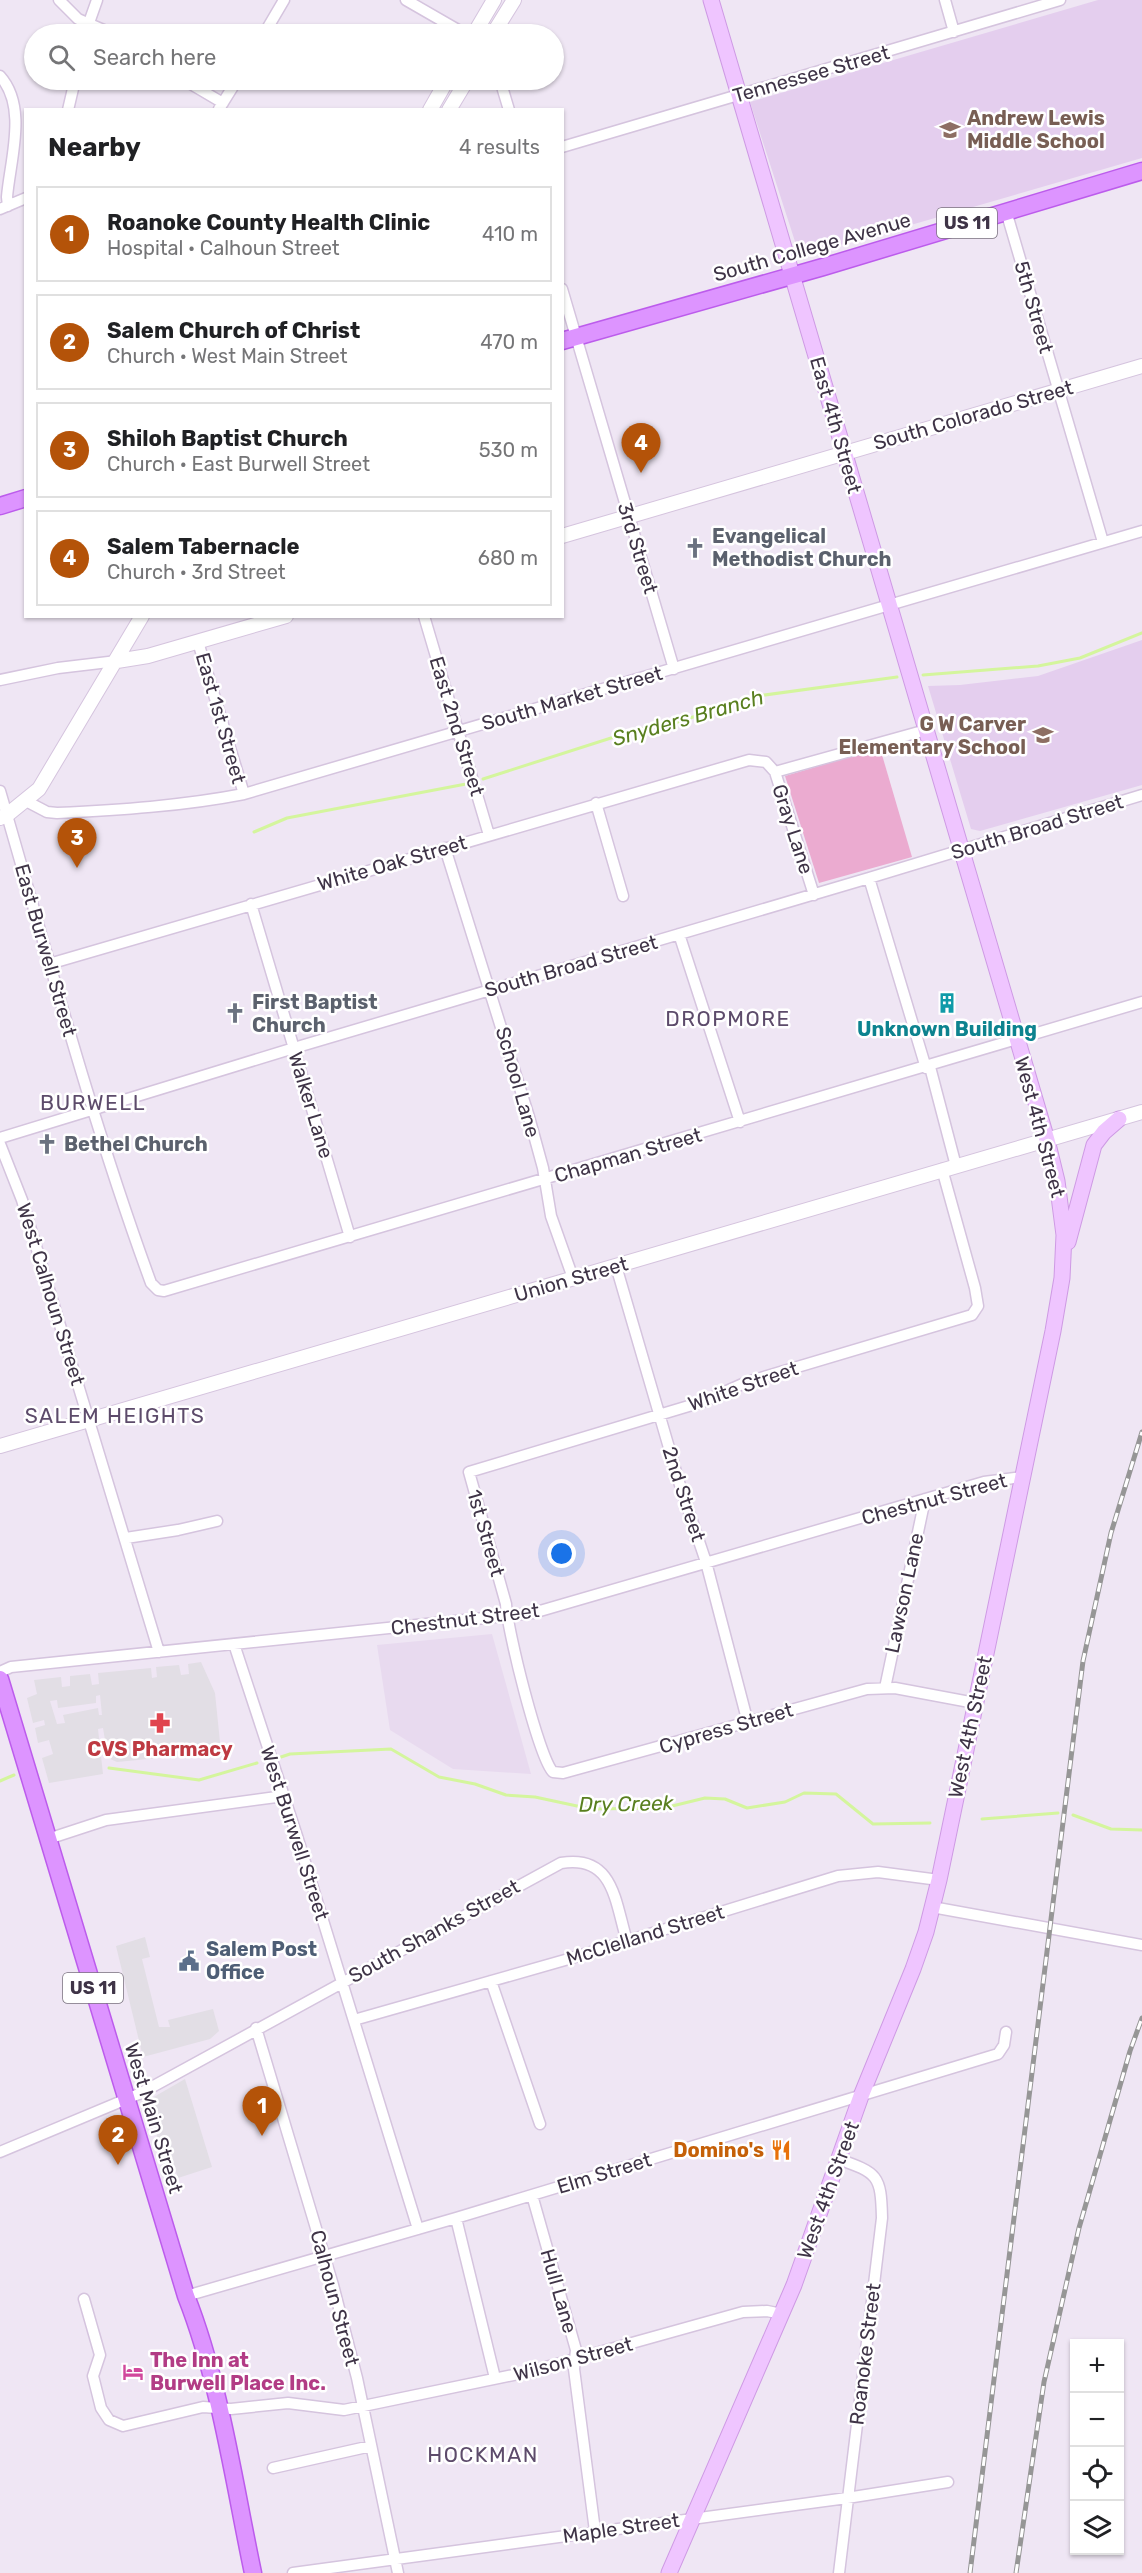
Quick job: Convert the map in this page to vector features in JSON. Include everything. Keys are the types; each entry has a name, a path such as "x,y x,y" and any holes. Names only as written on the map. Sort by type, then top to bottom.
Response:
{"main road":[{"name":"East 4th Street","path":"711,0 960,850"},
{"name":"South College Avenue","path":"570,339 1142,171"},
{"path":"0,506 24,499"},
{"name":"West 4th Street","path":"669,2573 782,2314 861,2096 913,1969 939,1880 1053,1331 1064,1254 1062,1208 1047,1140 960,850"},
{"path":"1064,1254 1075,1222 1084,1177 1094,1145 1104,1132 1119,1119"},
{"name":"West Main Street","path":"0,1679 186,2296 196,2321 218,2409 253,2573"}],"street":[{"path":"59,0 81,24"},
{"path":"88,24 97,0"},
{"path":"270,24 284,0"},
{"path":"406,0 448,24"},
{"path":"480,24 494,0"},
{"path":"500,24 514,0"},
{"path":"945,0 954,32"},
{"name":"Tennessee Street","path":"564,146 1060,0"},
{"path":"0,76 8,88 16,125 16,142 4,207"},
{"path":"68,108 73,90"},
{"path":"198,90 221,106 231,90"},
{"path":"431,108 441,90"},
{"path":"450,108 461,90"},
{"path":"503,90 508,108"},
{"path":"4,207 24,199"},
{"name":"5th Street","path":"1006,211 1103,542"},
{"name":"3rd Street","path":"564,302 570,339 629,516 674,669"},
{"name":"South Colorado Street","path":"564,535 1142,366"},
{"name":"South Market Street","path":"26,801 47,812 57,813 209,801 244,794 1142,531"},
{"path":"4,817 39,789 55,766 141,618"},
{"path":"0,680 58,668 148,656 279,618"},
{"name":"East 2nd Street","path":"425,618 489,835"},
{"name":"East 1st Street","path":"198,642 244,794"},
{"path":"775,772 926,730"},
{"name":"Gray Lane","path":"736,762 762,760 775,772 814,895"},
{"name":"White Oak Street","path":"49,964 736,762"},
{"name":"East Burwell Street","path":"0,791 4,817 93,1109"},
{"name":"South Broad Street","path":"0,1138 1142,795"},
{"path":"597,803 623,896"},
{"name":"School Lane","path":"445,848 526,1106 545,1180 551,1216 573,1278"},
{"path":"869,878 928,1067 949,1168"},
{"name":"Walker Lane","path":"251,904 350,1237"},
{"path":"679,934 740,1122"},
{"name":"Chapman Street","path":"93,1109 151,1283 158,1290 164,1291 1017,1041 1142,1002"},
{"name":"Union Street","path":"0,1446 1142,1112"},
{"name":"West Calhoun Street","path":"0,1144 22,1200 159,1652"},
{"name":"White Street","path":"469,1472 702,1402 747,1382 969,1317 978,1306 949,1168"},
{"name":"2nd Street","path":"616,1266 659,1414 706,1562 748,1723"},
{"name":"1st Street","path":"469,1472 506,1604 506,1618 527,1700"},
{"name":"Chestnut Street","path":"0,1672 11,1667 506,1618 532,1613 984,1482 1022,1477"},
{"name":"Lawson Lane","path":"885,1688 925,1499"},
{"path":"126,1538 216,1521"},
{"name":"West Burwell Street","path":"234,1644 284,1796 418,2229"},
{"name":"Cypress Street","path":"527,1700 545,1761 549,1768 558,1774 851,1693 885,1688 932,1694 975,1703"},
{"path":"48,1839 106,1820 284,1796"},
{"name":"South Shanks Street","path":"0,2152 127,2100 552,1866 582,1861 598,1868 605,1875 627,1941"},
{"name":"McClelland Street","path":"354,2020 627,1941 838,1876 878,1872 939,1880"},
{"path":"932,1907 1142,1945"},
{"path":"491,1981 540,2124"},
{"name":"Calhoun Street","path":"256,2028 325,2257 363,2406 398,2573"},
{"name":"Elm Street","path":"186,2296 456,2218 998,2054 1004,2045 1006,2032"},
{"name":"Roanoke Street","path":"838,2158 870,2172 879,2184 882,2218 838,2573"},
{"name":"Hull Lane","path":"532,2195 573,2338 574,2369 595,2531"},
{"path":"456,2218 495,2378"},
{"name":"Wilson Street","path":"84,2299 100,2355 93,2376 101,2408 110,2420 123,2426 203,2407 218,2409 288,2403 333,2409 363,2406 575,2360 743,2312 766,2311 782,2314"},
{"path":"273,2468 372,2446"},
{"name":"Maple Street","path":"293,2573 848,2498 948,2482"}],"shaded area":[{"name":"Andrew Lewis Middle School","path":"1098,0 1142,0 1142,158 800,257 750,102"},
{"name":"G W Carver Elementary School","path":"1142,640 1142,785 980,831 971,829 928,686 960,685 1038,676"},
{"path":"880,748 912,857 819,883 785,776"},
{"path":"492,1634 531,1774 453,1769 390,1730 377,1645"},
{"path":"201,1662 215,1693 221,1752 117,1762 108,1758 103,1728 98,1729 103,1774 49,1783 42,1758 53,1754 49,1740 38,1743 35,1728 45,1725 44,1720 33,1723 27,1698 37,1694 34,1680 61,1677 62,1687 70,1686 70,1676 90,1674 92,1685 99,1684 98,1673 151,1668 152,1678 157,1677 156,1667 179,1665 181,1675 189,1674 188,1664","holes":["100,1695 102,1715 99,1715 98,1708 63,1715 65,1723 57,1724 50,1701 57,1700 58,1708 96,1703 96,1696"]},
{"path":"145,1937 150,1957 142,1959 159,2027 170,2027 168,2020 213,2009 219,2031 210,2039 143,2057 116,1946"},
{"path":"185,2079 212,2167 178,2178 175,2169 166,2171 150,2110 152,2098"}],"waterway":[{"name":"Snyders Branch","path":"923,675 1038,666 1080,658 1142,633"},
{"name":"Snyders Branch","path":"483,779 636,730 673,724 750,697 897,677"},
{"name":"Snyders Branch","path":"254,832 287,818 466,784"},
{"name":"Dry Creek","path":"281,1757 290,1754 391,1749 439,1777 475,1784 506,1795 535,1797 591,1809 664,1808 705,1798 725,1799 747,1808 785,1802 804,1793 836,1794 873,1824 930,1823"},
{"name":"Dry Creek","path":"109,1768 199,1780 257,1763"},
{"name":"Dry Creek","path":"0,1781 14,1775"},
{"name":"Dry Creek","path":"982,1819 1058,1813"},
{"name":"Dry Creek","path":"1073,1815 1111,1829 1142,1830"}],"railway":[{"path":"970,2573 1083,1661 1111,1533 1142,1432"},
{"path":"1016,2573 1044,2382 1079,2228 1130,2051 1142,2018"}],"place":[{"name":"Andrew Lewis Middle School","path":"950,130"},
{"name":"Salem Tabernacle","path":"641,473"},
{"name":"Evangelical Methodist Church","path":"695,548"},
{"name":"G W Carver Elementary School","path":"1043,735"},
{"name":"Shiloh Baptist Church","path":"77,868"},
{"name":"Unknown Building","path":"947,1003"},
{"name":"First Baptist Church","path":"235,1013"},
{"name":"Bethel Church","path":"47,1144"},
{"name":"CVS Pharmacy","path":"160,1723"},
{"name":"Salem Post Office","path":"189,1961"},
{"name":"Roanoke County Health Clinic","path":"262,2136"},
{"name":"Domino's","path":"781,2150"},
{"name":"Salem Church of Christ","path":"118,2165"},
{"name":"The Inn at Burwell Place Inc.","path":"133,2372"}],"district":[{"name":"DROPMORE","path":"728,1019"},
{"name":"BURWELL","path":"93,1103"},
{"name":"SALEM HEIGHTS","path":"115,1416"},
{"name":"HOCKMAN","path":"483,2455"}]}
